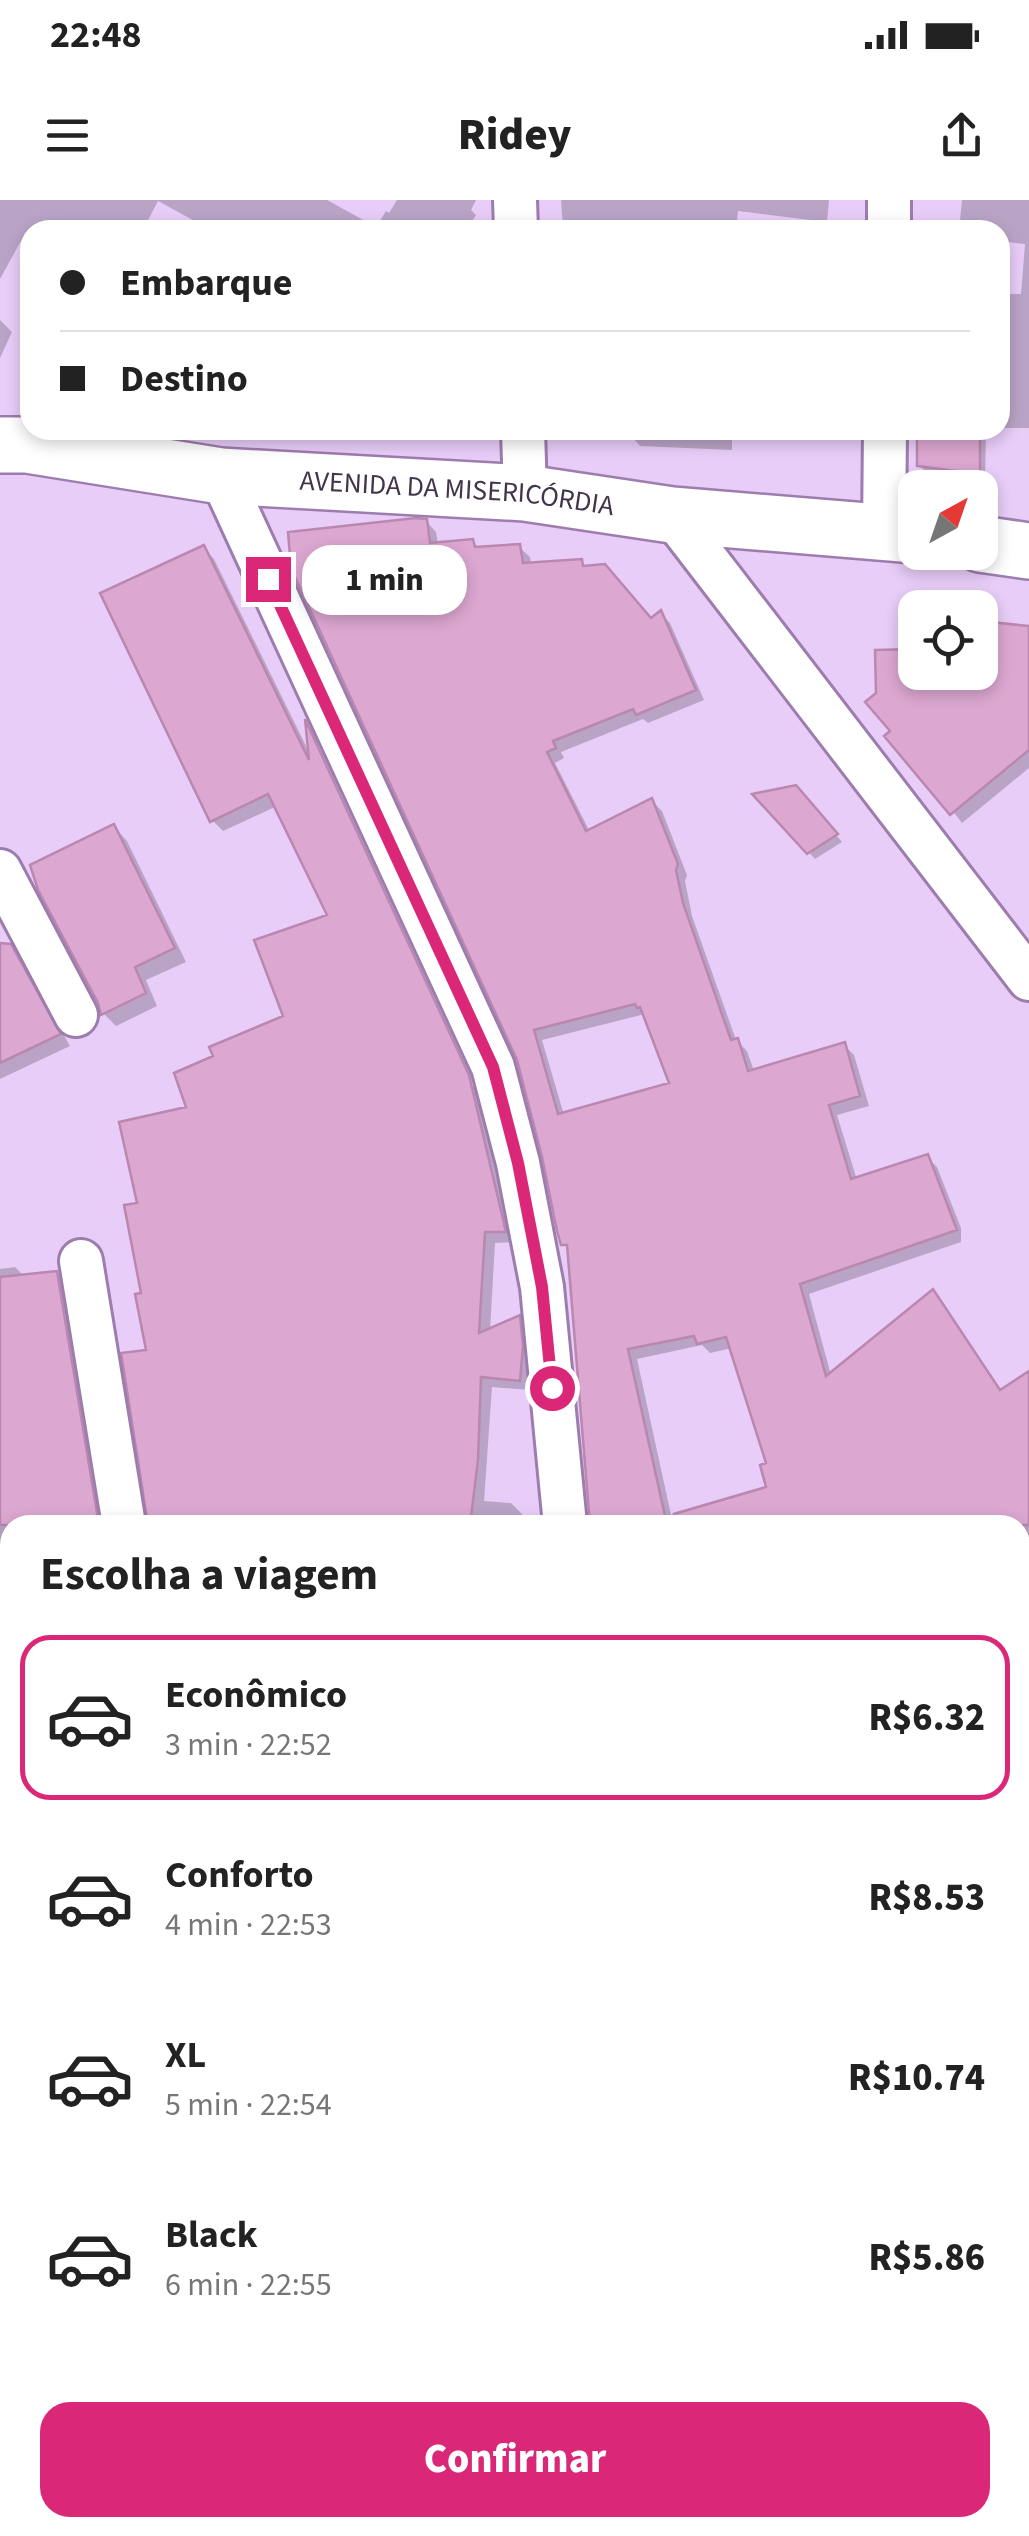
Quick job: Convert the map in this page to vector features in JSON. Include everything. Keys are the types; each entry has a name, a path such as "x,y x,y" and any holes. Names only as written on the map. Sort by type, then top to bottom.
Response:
{"street":[{"path":"522,440 524,493"},
{"path":"887,440 898,525"},
{"name":"AVENIDA DA MISERICÓRDIA","path":"0,445 26,445 220,476 524,493 672,515 898,533"},
{"path":"220,476 493,1067 518,1163 542,1287 564,1515"},
{"path":"672,515 1029,979"},
{"path":"998,547 1029,551"},
{"path":"0,871 76,1015"},
{"path":"81,1261 122,1515"}],"building":[{"path":"917,440 980,440 980,470 917,466"},
{"path":"427,519 430,543 473,539 475,547 520,544 523,563 582,559 583,566 605,564 651,618 661,610 696,690 636,715 633,709 553,741 556,748 547,752 586,831 652,798 678,864 683,903 731,1040 738,1038 748,1071 845,1042 860,1096 829,1105 851,1179 928,1154 957,1230 800,1284 826,1376 933,1289 1000,1390 1029,1371 1029,1515 674,1515 766,1487 760,1465 766,1463 726,1337 697,1344 694,1336 628,1349 665,1515 589,1515 567,1245 561,1245 557,1231 517,1060 291,568 288,532","holes":["635,1004 640,1007 669,1083 558,1114 534,1030"]},
{"path":"204,545 309,760 305,719 469,1075 506,1232 485,1232 479,1333 520,1315 523,1346 520,1381 481,1377 471,1515 146,1515 121,1353 146,1350 135,1294 141,1293 124,1205 137,1203 119,1122 186,1107 174,1073 213,1056 209,1047 283,1016 254,940 327,915 268,794 210,822 100,593"},
{"path":"998,623 1029,626 1029,750 950,815 884,736 890,731 865,702 876,693 875,650 898,649 898,690 998,690"},
{"path":"796,785 838,834 807,854 752,794"},
{"path":"114,824 175,948 135,967 146,993 101,1015 38,890 30,865"},
{"path":"0,943 11,944 61,1034 0,1063"},
{"path":"57,1271 97,1515 0,1515 0,1277"}],"route":[{"path":"268,579 493,1067 518,1163 542,1287 552,1388"}]}
